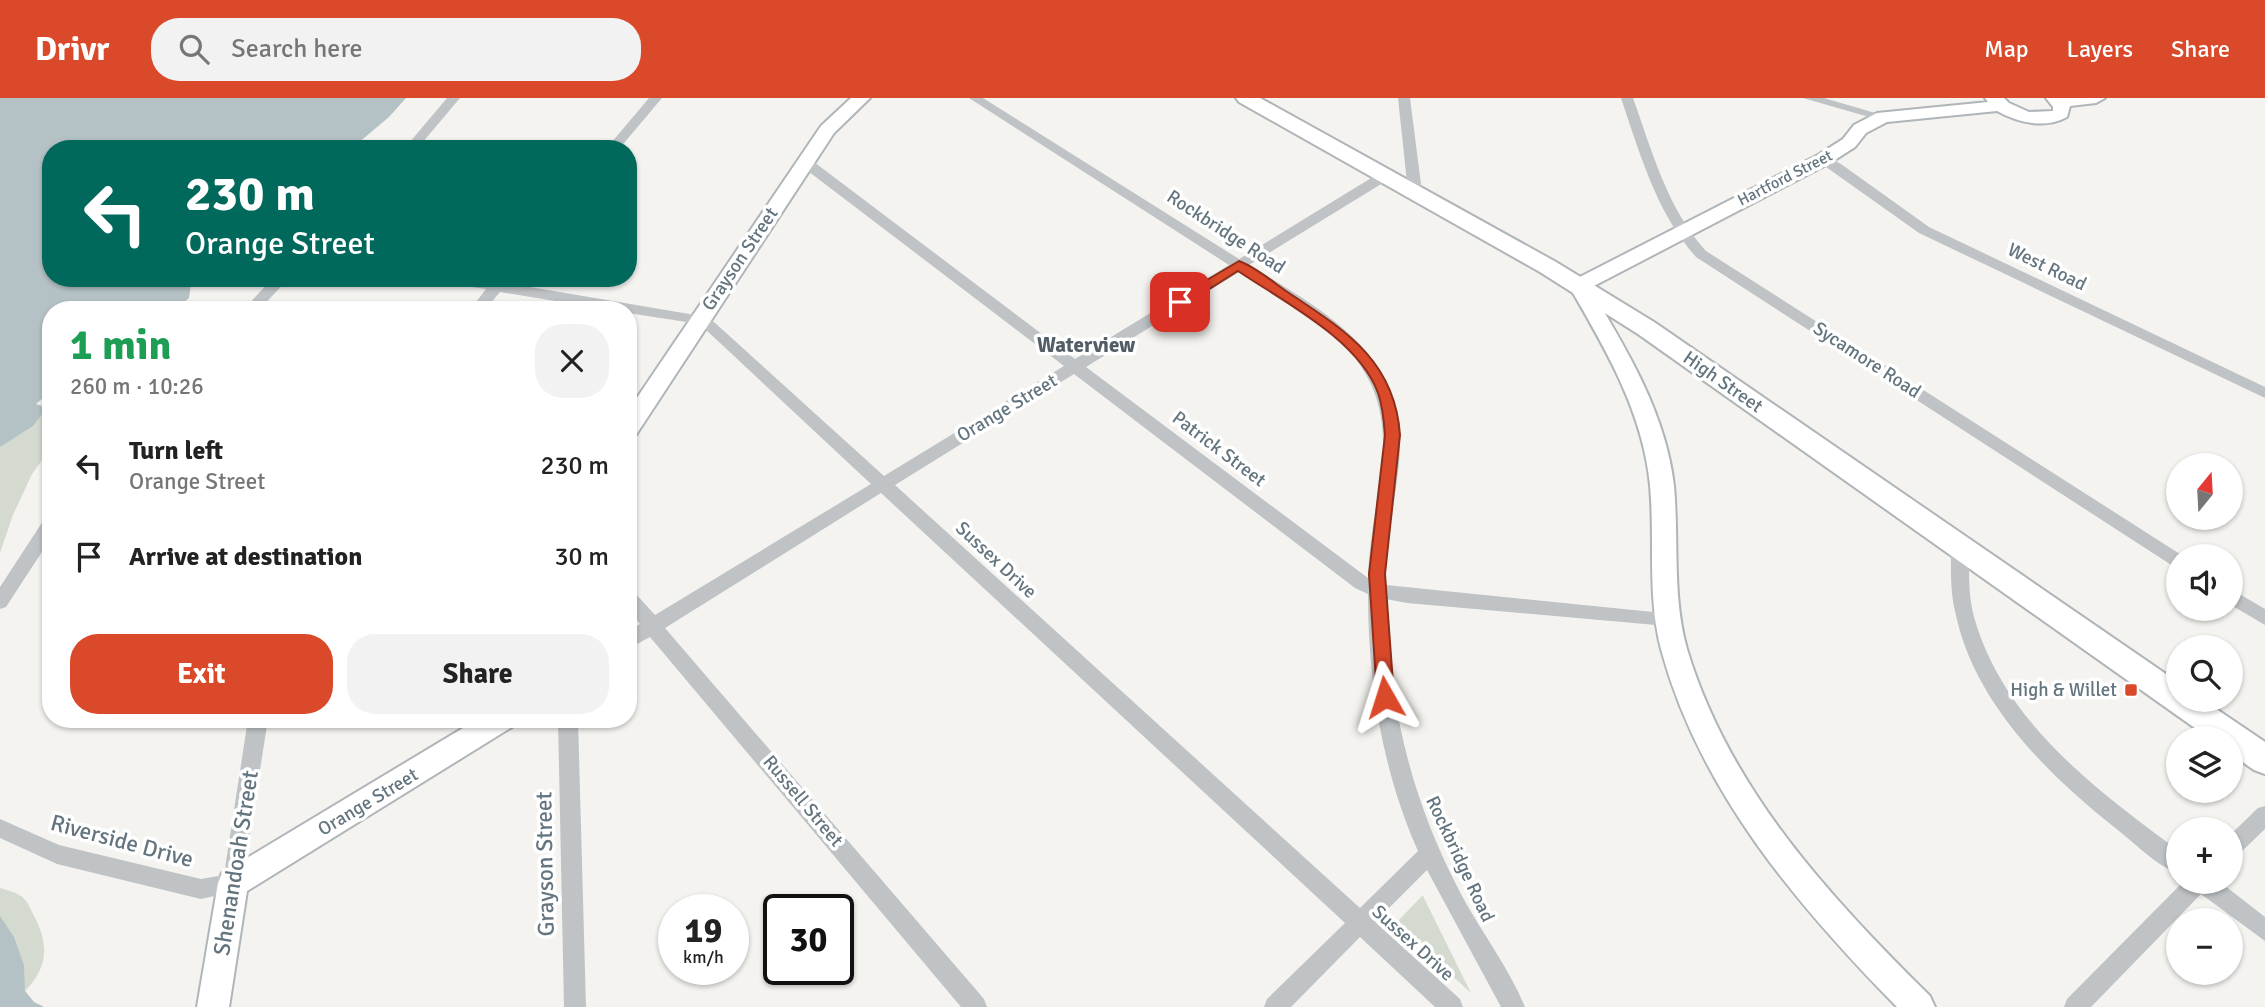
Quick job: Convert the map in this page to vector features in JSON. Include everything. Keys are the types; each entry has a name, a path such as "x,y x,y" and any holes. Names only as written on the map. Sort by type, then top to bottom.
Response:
{"main road":[{"name":"High Street","path":"1246,98 1579,286 1731,386 2166,691"},
{"name":"High Street","path":"2196,712 2265,760"}],"street":[{"path":"418,140 454,98"},
{"path":"620,140 656,98"},
{"name":"Grayson Street","path":"637,415 827,130 861,98"},
{"name":"Rockbridge Road","path":"975,98 1239,265 1337,331 1373,368 1385,391 1391,412 1393,435 1391,467 1377,558 1377,590 1391,734 1410,806 1430,852 1479,948 1514,1007"},
{"path":"1404,98 1415,192"},
{"name":"Sycamore Road","path":"1627,98 1646,152 1681,232 1701,254 2166,555"},
{"path":"1809,98 1883,117"},
{"name":"Hartford Street","path":"1579,286 1824,159 1849,143 1860,129 1883,117 1996,102 2026,118 2046,120 2060,116 2063,112 2057,100 2096,98"},
{"name":"West Road","path":"1824,159 1866,186 1895,212 1924,230 2265,393"},
{"name":"Patrick Street","path":"805,162 1361,583 1377,590 1407,596 1667,619"},
{"name":"Orange Street","path":"637,636 1386,175"},
{"path":"1579,286 1637,397 1650,431 1662,492 1662,551 1667,619 1688,692 1740,795 1775,847 1819,902 1878,967 1919,1007"},
{"path":"259,301 273,287"},
{"path":"484,301 496,287"},
{"name":"Sussex Drive","path":"526,287 600,301"},
{"name":"Sussex Drive","path":"637,308 700,320 709,325 1452,1007"},
{"path":"0,602 42,537"},
{"path":"1960,548 1960,588 1965,617 1975,648 1991,681 2013,713 2073,780 2166,854"},
{"path":"2243,604 2265,618"},
{"name":"Russell Street","path":"637,607 976,1007"},
{"name":"Shenandoah Street","path":"213,1007 257,728"},
{"name":"Orange Street","path":"233,883 487,728"},
{"name":"Grayson Street","path":"568,728 575,1007"},
{"path":"2243,836 2265,815"},
{"name":"Riverside Drive","path":"0,828 19,839 57,854 201,889 233,883"},
{"path":"1275,1007 1430,852"},
{"path":"2075,1007 2188,894"},
{"path":"2216,894 2265,930"}],"shaded area":[{"path":"0,98 406,98 362,140 42,140 42,287 191,287 189,298 186,301 42,301 42,399 36,404 42,407 42,414 33,426 0,447"},
{"path":"36,404 42,405 42,460 32,474 13,515 0,553 0,425"},
{"path":"0,888 23,898 42,935 42,964 39,973 25,991 34,1002 44,1007 0,1007"},
{"path":"1423,896 1471,993 1395,924"},
{"path":"0,916 14,937 24,965 25,991 34,1002 44,1007 0,1007"}],"place":[{"name":"High & Willet","path":"2131,690"}],"district":[{"name":"Waterview","path":"1086,345"}],"route":[{"path":"1180,302 1239,265 1337,331 1373,368 1385,391 1391,412 1393,435 1391,467 1377,558 1377,590 1385,697"}]}
